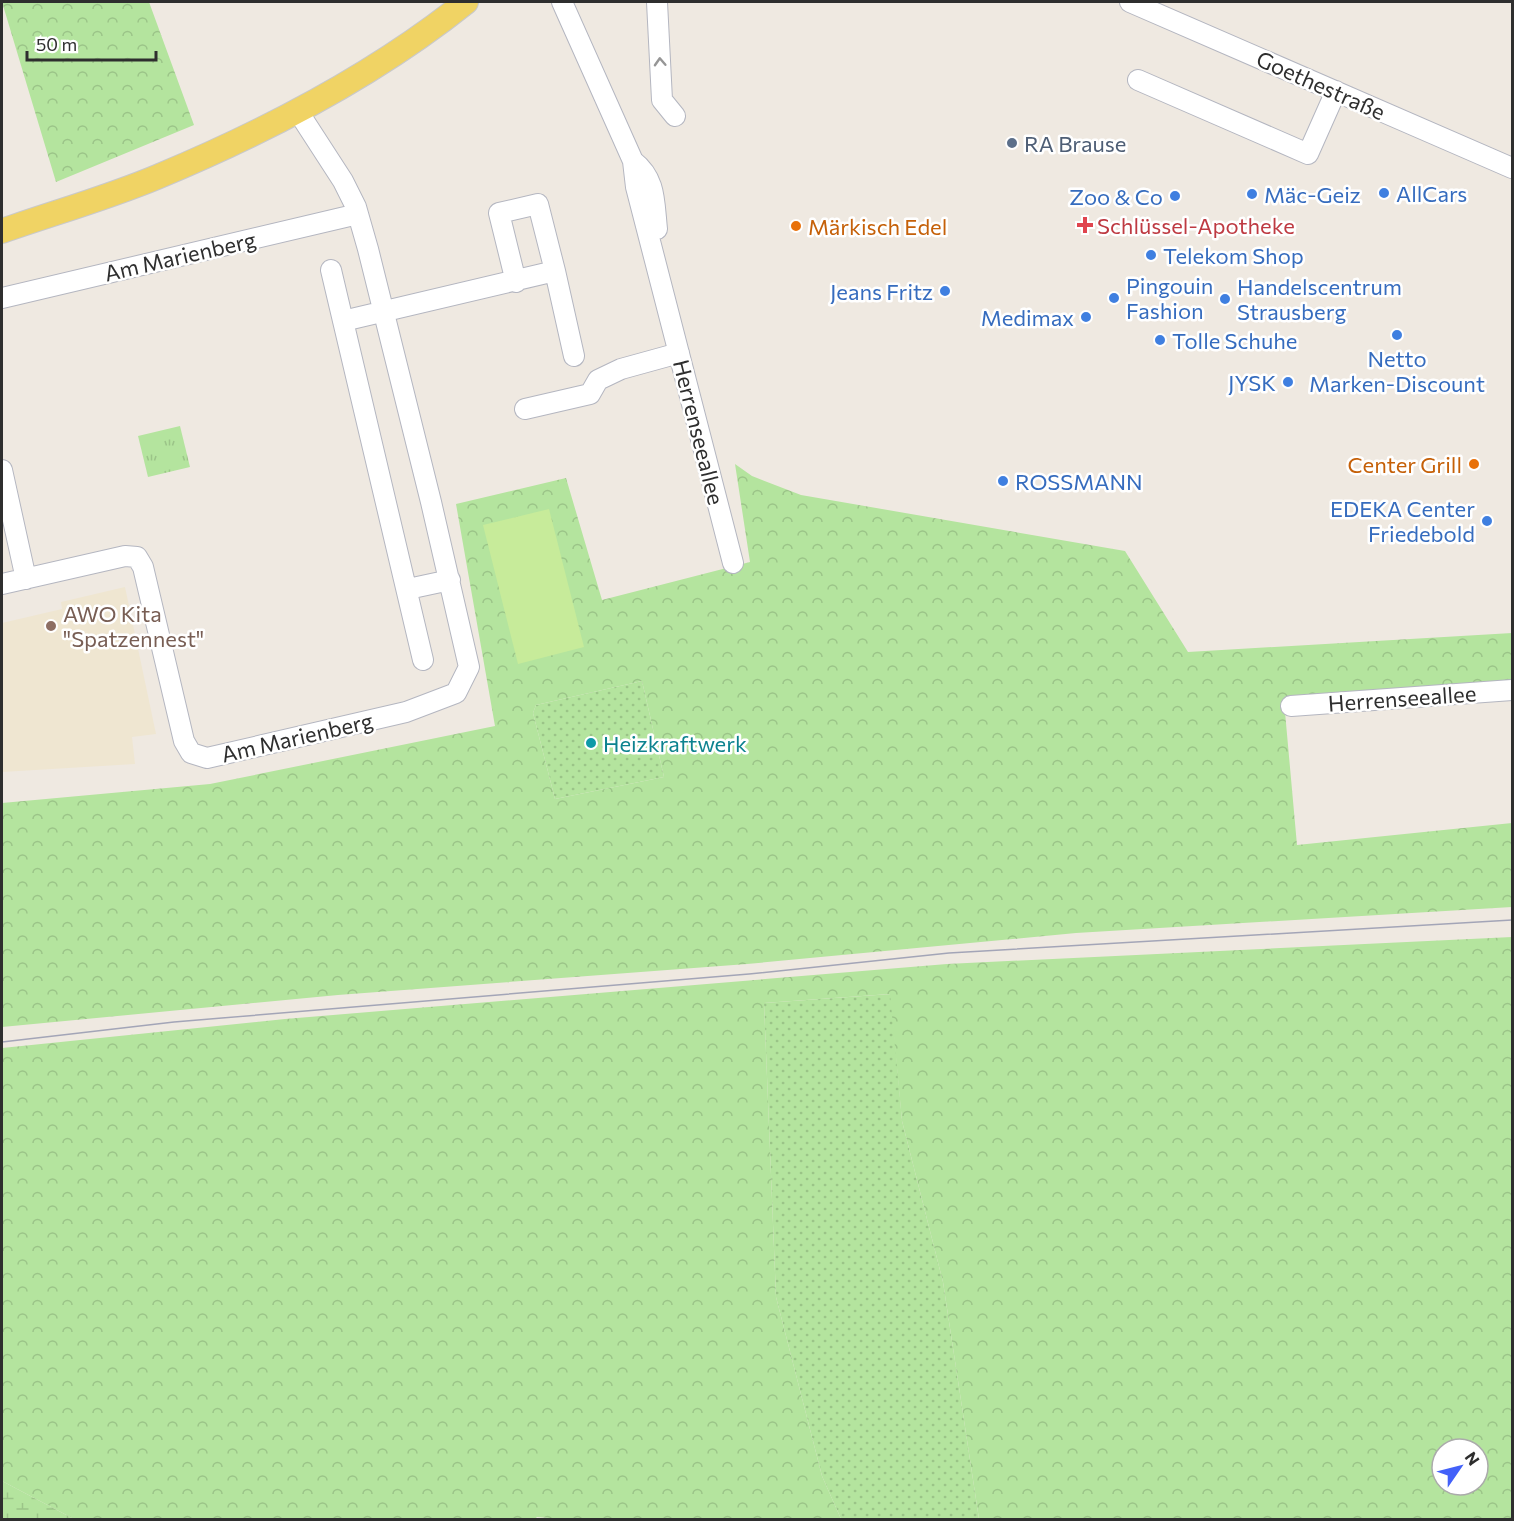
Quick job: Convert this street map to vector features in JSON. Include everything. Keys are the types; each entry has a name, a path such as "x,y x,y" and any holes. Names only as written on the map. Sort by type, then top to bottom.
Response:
{"main road":[{"path":"2,231 156,177 297,110 377,64 466,2"}],"street":[{"name":"Herrenseeallee","path":"562,2 633,161 647,171 653,193 666,300 733,563"},
{"path":"657,2 662,100 675,116"},
{"name":"Goethestraße","path":"1130,2 1512,168"},
{"path":"1138,80 1308,154 1336,91"},
{"name":"Am Marienberg","path":"2,584 125,556 137,557 143,567 184,741 191,753 207,758 406,712 456,693 469,667 385,312 358,214 343,181 297,110"},
{"path":"516,282 499,213 538,204 574,356"},
{"name":"Am Marienberg","path":"2,298 358,214"},
{"path":"331,270 423,660"},
{"path":"343,321 555,271"},
{"path":"525,409 590,394 598,380 621,369 679,353"},
{"path":"2,470 26,579"},
{"path":"408,589 450,580"},
{"name":"Herrenseeallee","path":"1291,706 1512,690"}],"shaded area":[{"path":"125,587 156,734 132,737 135,764 2,772 2,623 62,609 61,602"}],"green space":[{"path":"2,2 149,2 194,125 56,182"},
{"path":"180,426 190,467 148,477 138,436"},
{"path":"735,464 752,476 801,495 1125,551 1188,652 1512,633 1512,692 1285,712 1297,845 1512,823 1512,907 1076,933 747,964 338,995 2,1027 2,803 210,784 495,726 456,504 566,478 602,600 750,562","holes":["642,681 664,777 555,799 533,713 536,705"]},
{"path":"549,509 584,647 518,664 483,525"},
{"path":"642,681 664,777 555,799 533,713 536,705"},
{"path":"1512,937 1512,1519 979,1519 943,1282 902,1121 890,994 764,1003 776,1297 822,1476 841,1519 571,1520 537,1517 534,1520 74,1519 2,1481 2,1048 285,1019 947,964"},
{"path":"891,994 902,1121 943,1282 979,1519 841,1519 822,1476 776,1297 764,1003"},
{"path":"2,1481 74,1519 2,1519"}],"tram line":[{"path":"2,1042 174,1022 749,974 949,953 1512,920"}],"place":[{"name":"RA Brause","path":"1012,143"},
{"name":"AllCars","path":"1384,193"},
{"name":"Mäc-Geiz","path":"1252,194"},
{"name":"Zoo & Co","path":"1175,196"},
{"name":"Schlüssel-Apotheke","path":"1085,225"},
{"name":"Märkisch Edel","path":"796,226"},
{"name":"Telekom Shop","path":"1151,255"},
{"name":"Jeans Fritz","path":"945,291"},
{"name":"Pingouin Fashion","path":"1114,298"},
{"name":"Handelscentrum Strausberg","path":"1225,299"},
{"name":"Medimax","path":"1086,317"},
{"name":"Netto Marken-Discount","path":"1397,335"},
{"name":"Tolle Schuhe","path":"1160,340"},
{"name":"JYSK","path":"1288,382"},
{"name":"Center Grill","path":"1474,464"},
{"name":"ROSSMANN","path":"1003,481"},
{"name":"EDEKA Center Friedebold","path":"1487,521"},
{"name":"AWO Kita \"Spatzennest\"","path":"51,626"},
{"name":"Heizkraftwerk","path":"591,743"}]}
